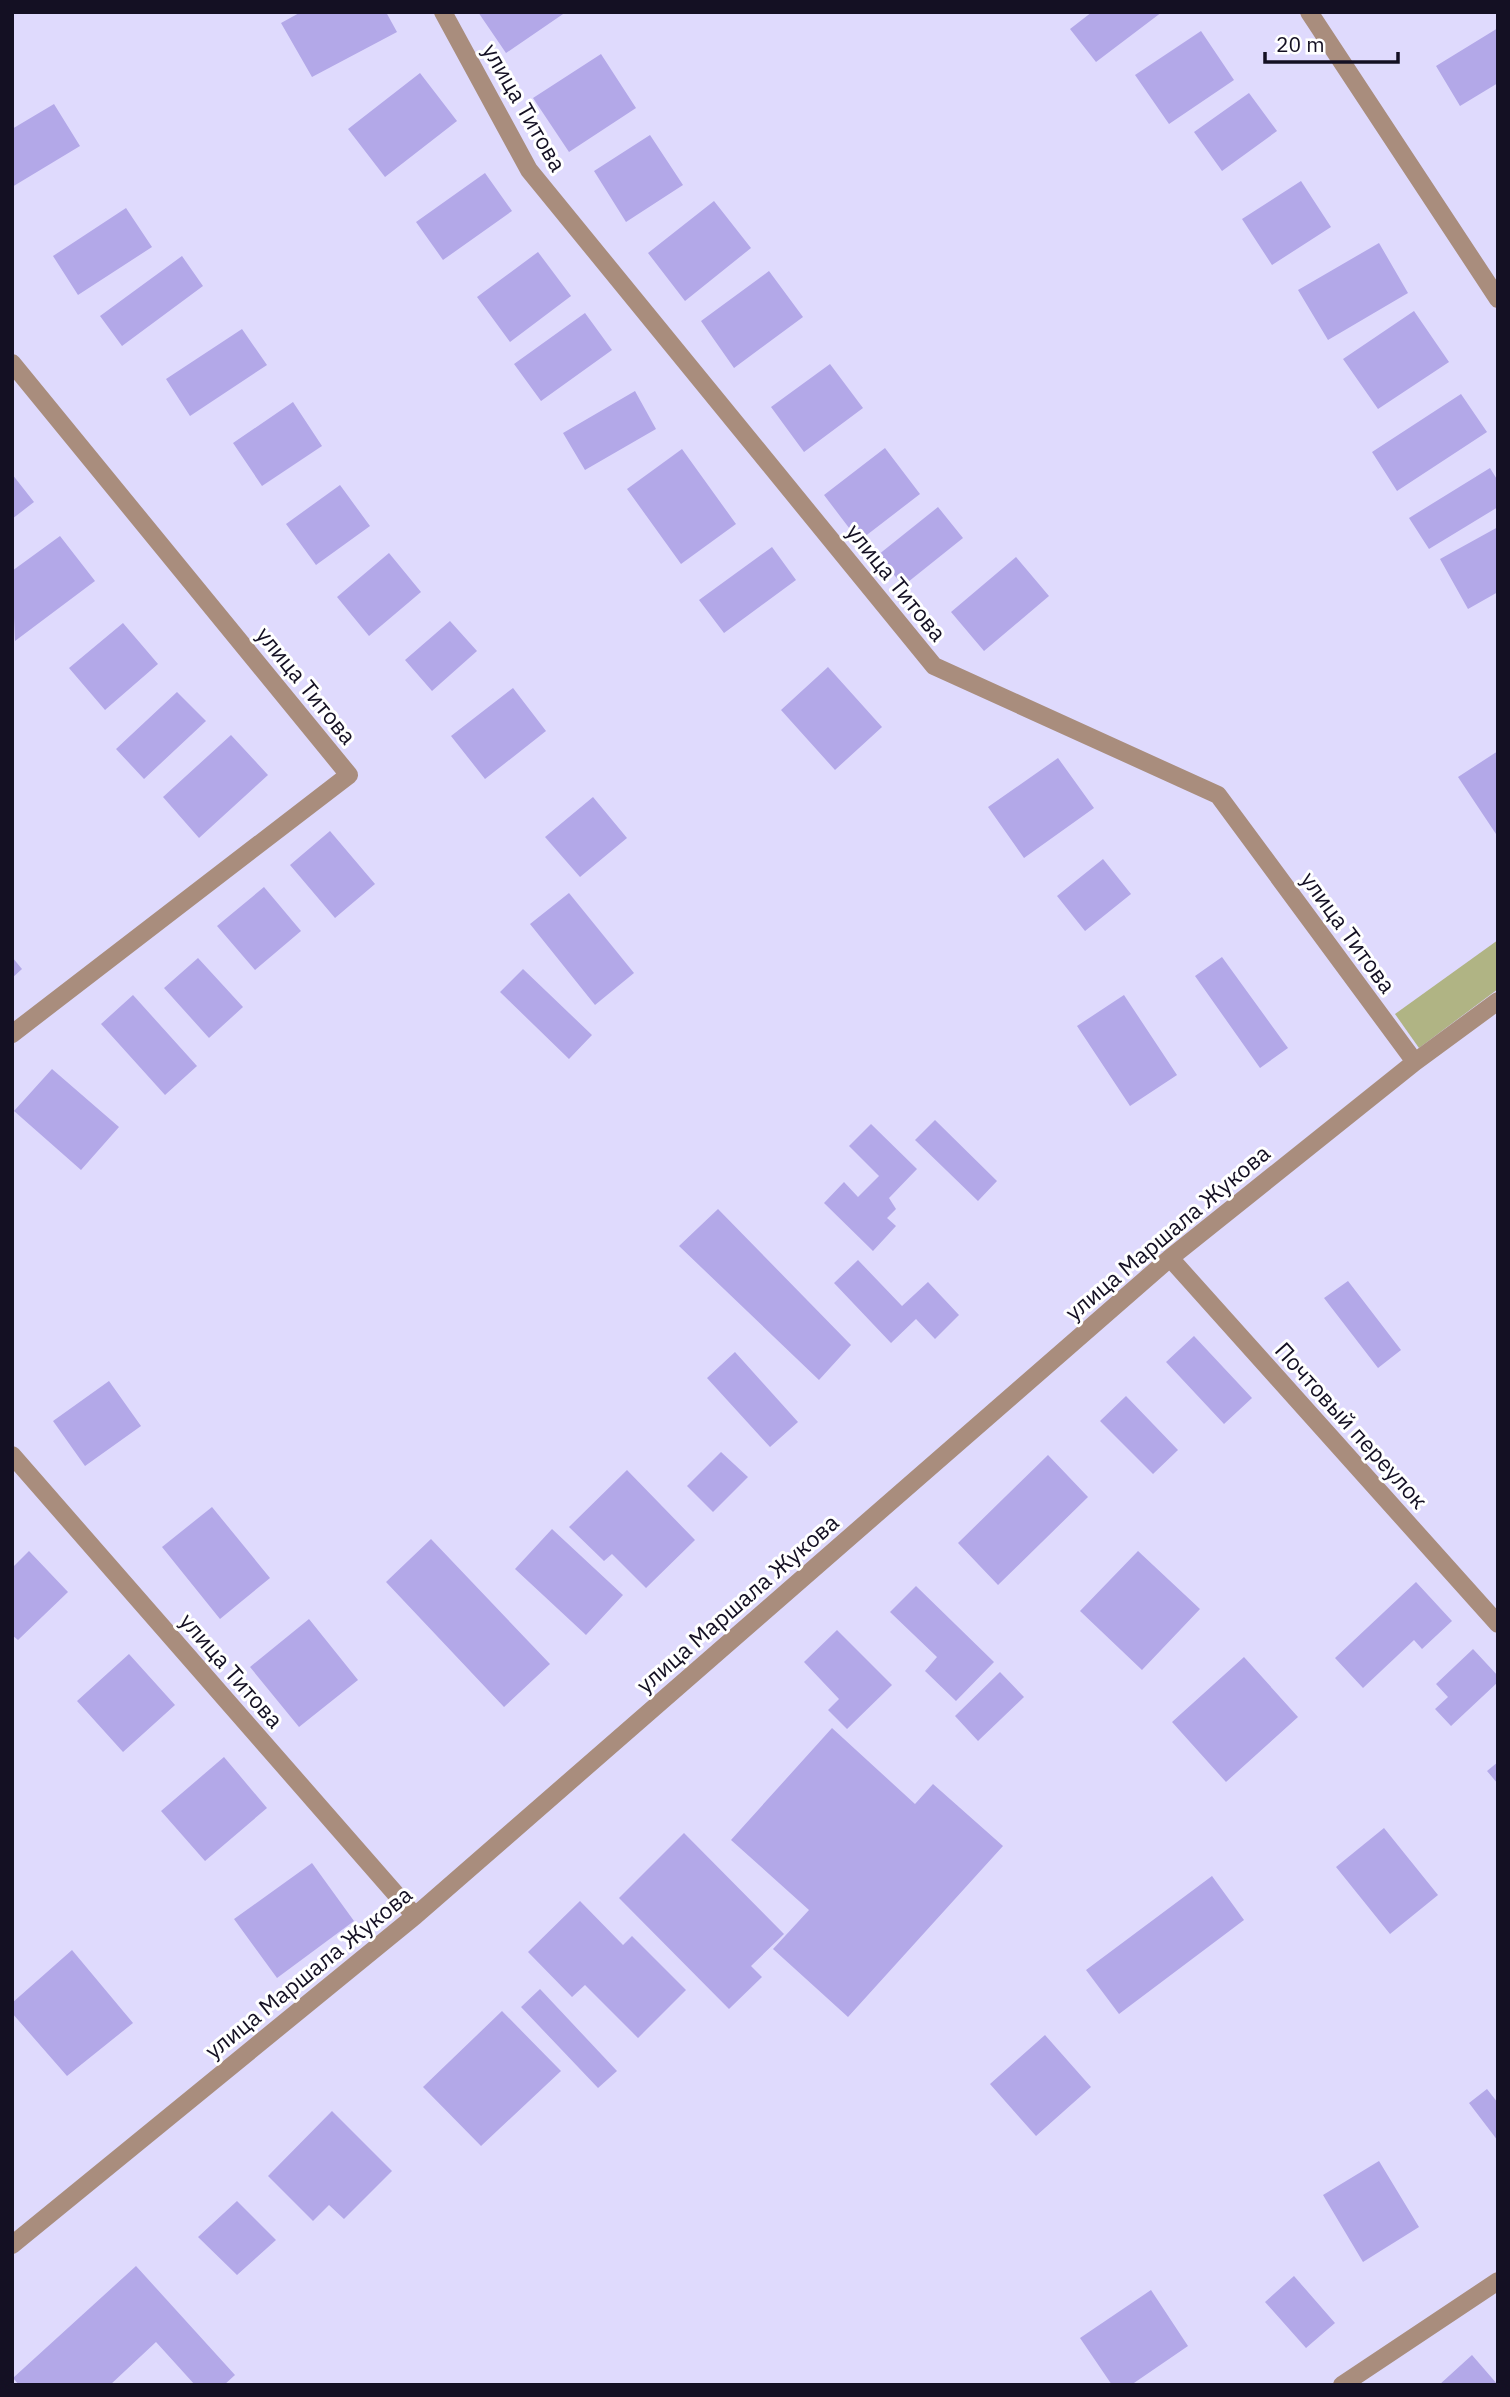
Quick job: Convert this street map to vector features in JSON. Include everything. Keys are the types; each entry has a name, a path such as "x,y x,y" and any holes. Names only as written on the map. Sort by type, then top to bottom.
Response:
{"street":[{"name":"улица Титова","path":"443,12 528,170 934,666 1218,795 1415,1062"},
{"path":"1309,12 1498,299"},
{"name":"улица Титова","path":"12,363 349,775 12,1034"},
{"name":"улица Маршала Жукова","path":"12,2245 415,1916 1170,1258 1415,1062 1498,1001"},
{"name":"Почтовый переулок","path":"1170,1258 1498,1624"},
{"name":"улица Титова","path":"12,1455 415,1916"},
{"path":"1342,2385 1498,2281"}],"green space":[{"path":"1498,940 1498,989 1419,1048 1395,1014"}],"building":[{"path":"301,12 386,12 397,32 312,77 281,23"},
{"path":"478,12 566,12 506,53"},
{"path":"1092,12 1162,12 1096,62 1070,29"},
{"path":"1498,28 1498,83 1460,106 1436,66"},
{"path":"1201,31 1234,80 1169,124 1135,75"},
{"path":"601,54 636,108 569,152 533,98"},
{"path":"420,73 457,121 385,177 348,129"},
{"path":"1249,93 1277,131 1222,171 1194,132"},
{"path":"54,104 80,146 12,187 12,129"},
{"path":"650,135 683,185 626,222 594,171"},
{"path":"485,173 512,211 443,260 416,222"},
{"path":"1301,181 1331,227 1272,265 1242,219"},
{"path":"714,201 751,248 685,301 648,253"},
{"path":"126,208 152,247 78,295 53,256"},
{"path":"1379,243 1408,293 1328,340 1298,290"},
{"path":"538,252 571,296 510,342 477,297"},
{"path":"182,256 203,286 122,346 100,316"},
{"path":"769,271 803,317 734,368 701,321"},
{"path":"1414,311 1449,362 1378,409 1343,359"},
{"path":"585,313 612,350 541,401 514,364"},
{"path":"242,329 267,365 190,416 166,379"},
{"path":"830,364 863,408 804,452 771,407"},
{"path":"635,391 656,429 585,470 563,433"},
{"path":"1461,394 1487,432 1397,491 1372,452"},
{"path":"293,402 322,446 262,486 233,443"},
{"path":"885,448 920,494 859,541 824,495"},
{"path":"682,449 736,524 681,564 627,489"},
{"path":"1490,468 1498,481 1498,507 1429,549 1409,518"},
{"path":"12,474 34,502 12,519"},
{"path":"340,485 370,526 316,565 286,524"},
{"path":"938,507 963,538 903,586 878,555"},
{"path":"1498,527 1498,592 1468,609 1440,559"},
{"path":"60,536 95,581 15,641 12,571"},
{"path":"772,547 796,580 724,633 699,600"},
{"path":"389,553 421,592 369,636 337,597"},
{"path":"1016,557 1049,596 984,651 951,612"},
{"path":"450,621 477,651 432,691 405,660"},
{"path":"123,623 158,664 105,710 69,668"},
{"path":"828,667 882,727 835,770 781,710"},
{"path":"513,688 546,731 485,779 451,736"},
{"path":"177,692 206,721 144,779 116,749"},
{"path":"231,735 268,775 199,838 163,797"},
{"path":"1498,751 1498,837 1458,777"},
{"path":"1058,758 1094,808 1024,858 988,807"},
{"path":"593,797 627,838 580,877 545,837"},
{"path":"330,831 375,884 335,918 290,865"},
{"path":"1103,859 1131,894 1085,931 1057,896"},
{"path":"264,887 301,931 255,970 217,926"},
{"path":"569,893 634,973 595,1005 530,924"},
{"path":"12,957 22,969 12,978"},
{"path":"1222,957 1288,1048 1260,1068 1195,976"},
{"path":"198,958 243,1007 209,1038 164,988"},
{"path":"523,969 592,1035 569,1059 500,992"},
{"path":"133,995 197,1066 165,1095 101,1024"},
{"path":"1124,995 1177,1075 1130,1106 1077,1026"},
{"path":"52,1069 119,1127 81,1170 14,1111"},
{"path":"935,1120 997,1181 978,1201 915,1140"},
{"path":"871,1124 917,1169 889,1198 896,1209 887,1218 896,1226 873,1251 824,1203 844,1182 858,1197 879,1176 849,1146"},
{"path":"718,1209 851,1345 819,1380 679,1246"},
{"path":"858,1260 902,1306 928,1282 959,1315 935,1339 916,1319 891,1343 834,1283"},
{"path":"1348,1281 1401,1350 1378,1368 1324,1298"},
{"path":"1194,1336 1252,1398 1224,1424 1166,1362"},
{"path":"735,1352 798,1422 770,1447 707,1378"},
{"path":"109,1381 141,1426 85,1466 53,1421"},
{"path":"1126,1396 1178,1450 1153,1474 1100,1421"},
{"path":"721,1452 748,1477 713,1512 687,1486"},
{"path":"1048,1455 1088,1497 998,1585 958,1543"},
{"path":"627,1470 695,1540 646,1588 612,1554 604,1561 569,1527"},
{"path":"212,1507 270,1578 220,1619 162,1547"},
{"path":"552,1529 623,1595 586,1635 515,1569"},
{"path":"431,1539 550,1664 504,1707 386,1582"},
{"path":"29,1551 68,1592 18,1640 12,1635 12,1568"},
{"path":"1138,1551 1200,1609 1142,1670 1080,1611"},
{"path":"1416,1582 1452,1621 1422,1649 1414,1640 1363,1688 1335,1658"},
{"path":"916,1586 994,1662 956,1701 925,1671 937,1657 890,1612"},
{"path":"309,1619 358,1680 299,1727 250,1667"},
{"path":"837,1630 892,1685 847,1729 828,1710 839,1699 804,1662"},
{"path":"1473,1649 1498,1676 1498,1682 1451,1726 1435,1709 1448,1697 1436,1684"},
{"path":"129,1654 175,1705 123,1752 77,1701"},
{"path":"1244,1657 1298,1717 1226,1782 1172,1722"},
{"path":"1000,1672 1024,1697 978,1741 955,1716"},
{"path":"832,1728 915,1804 933,1784 1003,1846 848,2017 773,1949 809,1910 731,1840"},
{"path":"224,1757 267,1808 205,1861 161,1811"},
{"path":"1498,1762 1498,1784 1487,1771"},
{"path":"1384,1828 1438,1895 1390,1934 1336,1867"},
{"path":"684,1833 784,1934 751,1966 762,1977 729,2009 619,1898"},
{"path":"312,1863 354,1921 277,1978 234,1919"},
{"path":"1212,1876 1244,1920 1119,2014 1086,1970"},
{"path":"580,1901 623,1945 632,1936 686,1990 638,2038 585,1985 572,1997 528,1952"},
{"path":"72,1950 133,2023 67,2076 12,2013 12,2003"},
{"path":"540,1989 617,2071 598,2088 521,2007"},
{"path":"502,2011 561,2071 481,2146 423,2087"},
{"path":"1045,2035 1091,2087 1036,2136 990,2084"},
{"path":"1487,2089 1498,2103 1498,2141 1469,2103"},
{"path":"332,2111 392,2171 344,2219 329,2205 313,2221 268,2176"},
{"path":"1379,2161 1419,2227 1363,2262 1323,2195"},
{"path":"237,2201 276,2240 237,2275 198,2237"},
{"path":"136,2266 235,2375 224,2385 195,2385 156,2342 110,2385 19,2385 13,2378"},
{"path":"1294,2276 1335,2323 1306,2348 1265,2302"},
{"path":"1151,2290 1188,2346 1131,2385 1112,2385 1080,2338"},
{"path":"1472,2355 1498,2385 1439,2385"}]}
